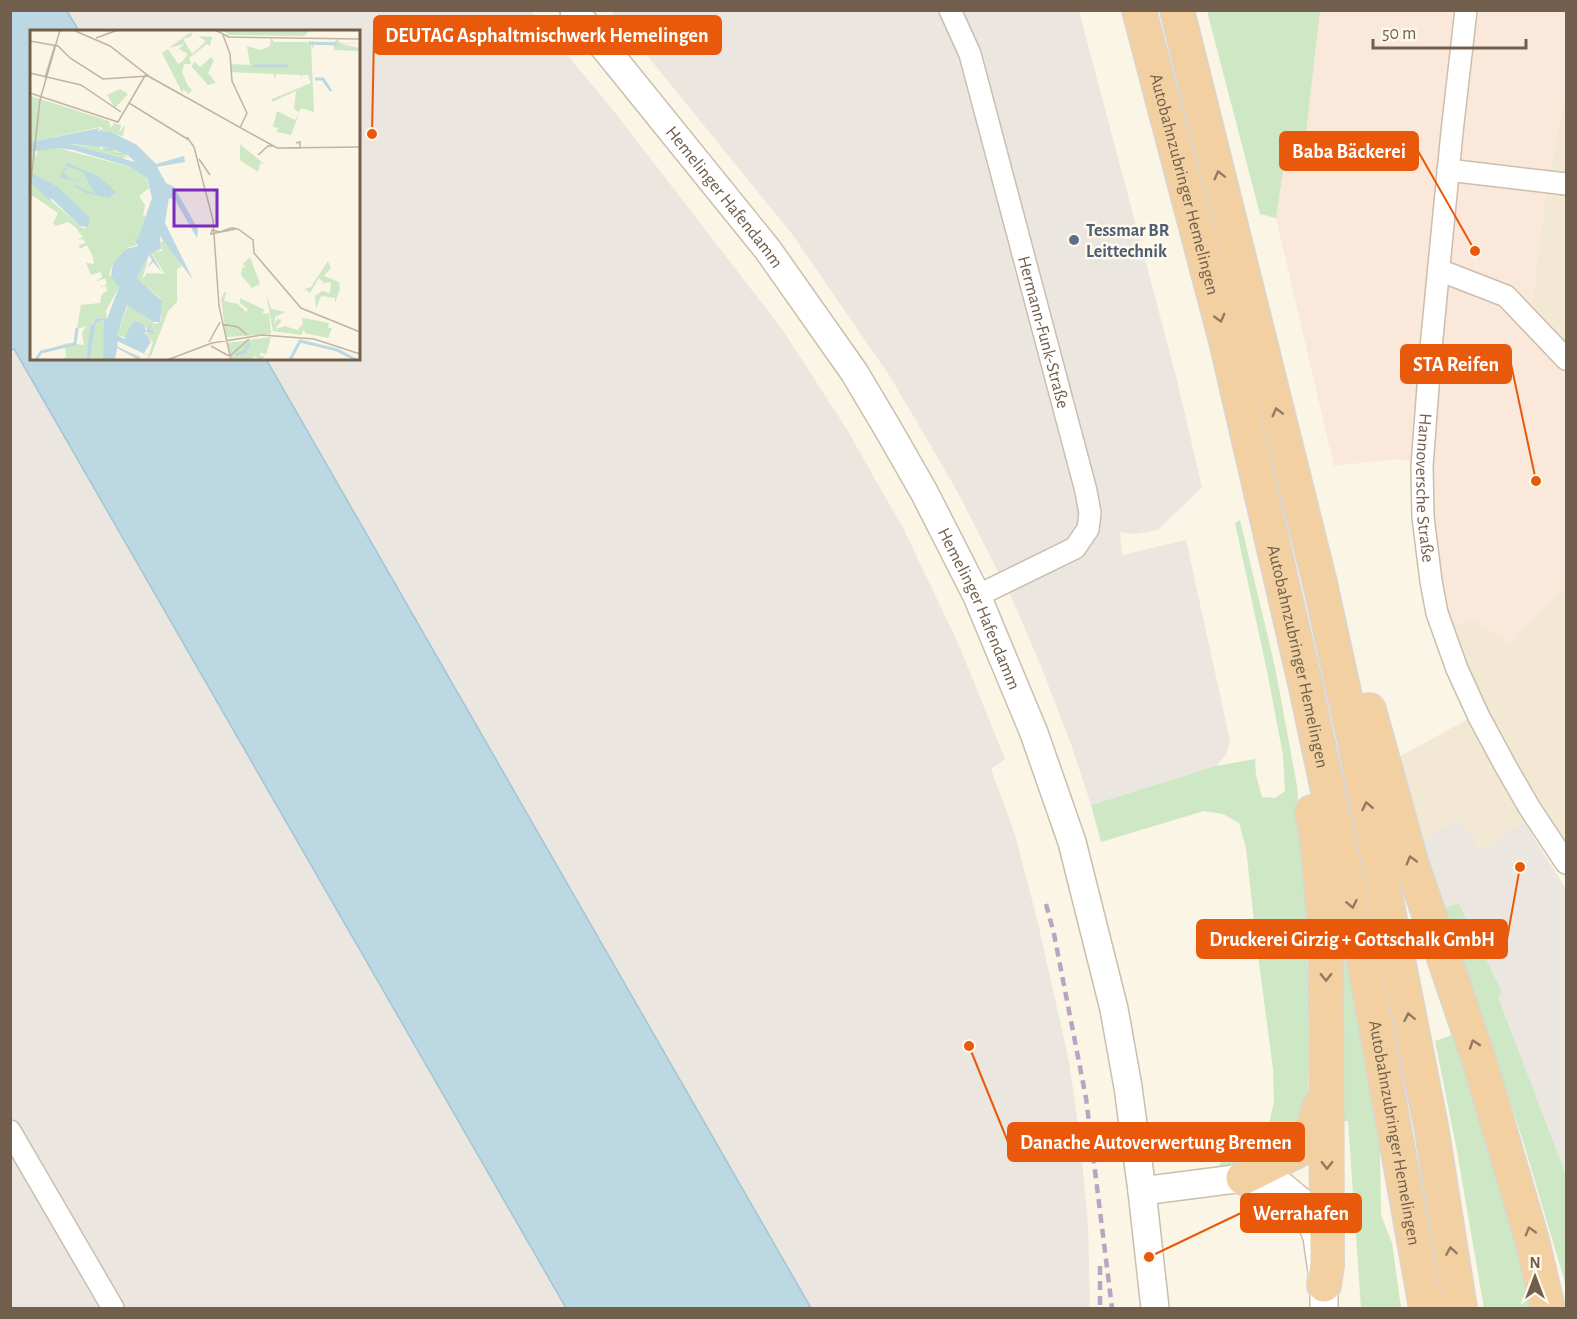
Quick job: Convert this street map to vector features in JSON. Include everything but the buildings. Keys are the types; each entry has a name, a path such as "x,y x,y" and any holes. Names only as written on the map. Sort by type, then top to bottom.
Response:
{"highway":[{"name":"Autobahnzubringer Hemelingen","path":"1138,10 1226,341 1305,683 1363,954 1426,1308"},
{"name":"Autobahnzubringer Hemelingen","path":"1182,18 1319,579 1353,733 1431,1125 1460,1308"},
{"path":"1319,579 1342,603 1360,681 1412,865 1479,1060 1532,1240 1548,1308"},
{"path":"1305,683 1299,734 1318,846 1326,945 1328,1265 1324,1297"},
{"path":"1243,1178 1303,1148 1314,1126 1326,1086"}],"street":[{"name":"Hemelinger Hafendamm","path":"574,10 768,250 840,353 883,419 924,492 977,596 1034,733 1072,842 1114,1009 1128,1087 1155,1308"},
{"name":"Hermann-Funk-Straße","path":"950,10 970,54 1083,479 1090,513 1088,529 1075,548 977,596"},
{"name":"Hannoversche Straße","path":"1466,10 1448,170 1422,466 1423,517 1437,613 1457,669 1479,717 1529,807 1566,863"},
{"path":"1448,170 1566,184"},
{"path":"1439,270 1506,296 1566,359"},
{"path":"10,1131 113,1308"},
{"path":"1142,1191 1243,1178 1282,1186 1305,1205 1317,1237 1324,1297"}],"shaded area":[{"path":"67,11 531,11 616,114 782,329 846,428 904,530 958,643 1005,759 991,769 1015,835 1037,919 1069,1061 1080,1139 1088,1225 1090,1308 811,1308 267,360 360,360 360,30 78,30"},
{"path":"611,11 1079,11 1177,380 1202,487 1158,530 1135,534 1120,532 1122,555 1186,540 1230,741 1226,755 1216,766 1091,805 1072,747 1013,601 956,489 891,378 792,234"},
{"path":"1320,11 1566,11 1566,97 1547,185 1530,318 1566,354 1566,586 1510,645 1475,619 1445,628 1425,463 1395,459 1334,466 1276,218 1289,132 1306,131"},
{"path":"1565,97 1566,354 1530,318 1547,185"},
{"path":"14,349 566,1308 11,1308 10,350"},
{"path":"1566,586 1566,868 1532,817 1481,852 1422,842 1397,758 1479,713 1445,628 1475,619 1510,644"},
{"path":"1458,819 1481,852 1524,822 1566,889 1566,1175 1498,997 1502,992 1459,905 1444,908 1422,842"}],"green space":[{"path":"1207,11 1320,11 1306,132 1289,132 1276,218 1260,214"},
{"path":"1240,520 1275,667 1297,786 1309,988 1308,1106 1302,1130 1247,1163 1219,1166 1227,1151 1258,1139 1269,1123 1274,1102 1273,1069 1246,848 1239,823 1223,814 1204,811 1101,842 1091,805 1216,766 1255,759 1256,775 1262,797 1275,798 1285,791 1283,755 1235,523"},
{"path":"1328,836 1389,1165 1380,1153 1381,1215 1392,1243 1401,1308 1361,1308 1348,1121 1334,1122"},
{"path":"1459,904 1502,992 1498,997 1566,1175 1566,1286 1524,1144 1444,908"},
{"path":"1458,1033 1537,1308 1484,1308 1435,1041"}],"water":[{"path":"11,10 67,11 78,30 30,30 30,360 267,360 811,1308 566,1308 14,349 11,350"}],"railway":[{"path":"1046,904 1086,1098 1112,1308"},
{"path":"1100,1266 1100,1308"}],"place":[{"name":"DEUTAG Asphaltmischwerk Hemelingen","path":"372,134"},
{"name":"Tessmar BR Leittechnik","path":"1074,240"},
{"name":"Baba Bäckerei","path":"1475,251"},
{"name":"STA Reifen","path":"1536,481"},
{"name":"Druckerei Girzig + Gottschalk GmbH","path":"1520,867"},
{"name":"Danache Autoverwertung Bremen","path":"969,1046"},
{"name":"Werrahafen","path":"1149,1257"}]}
